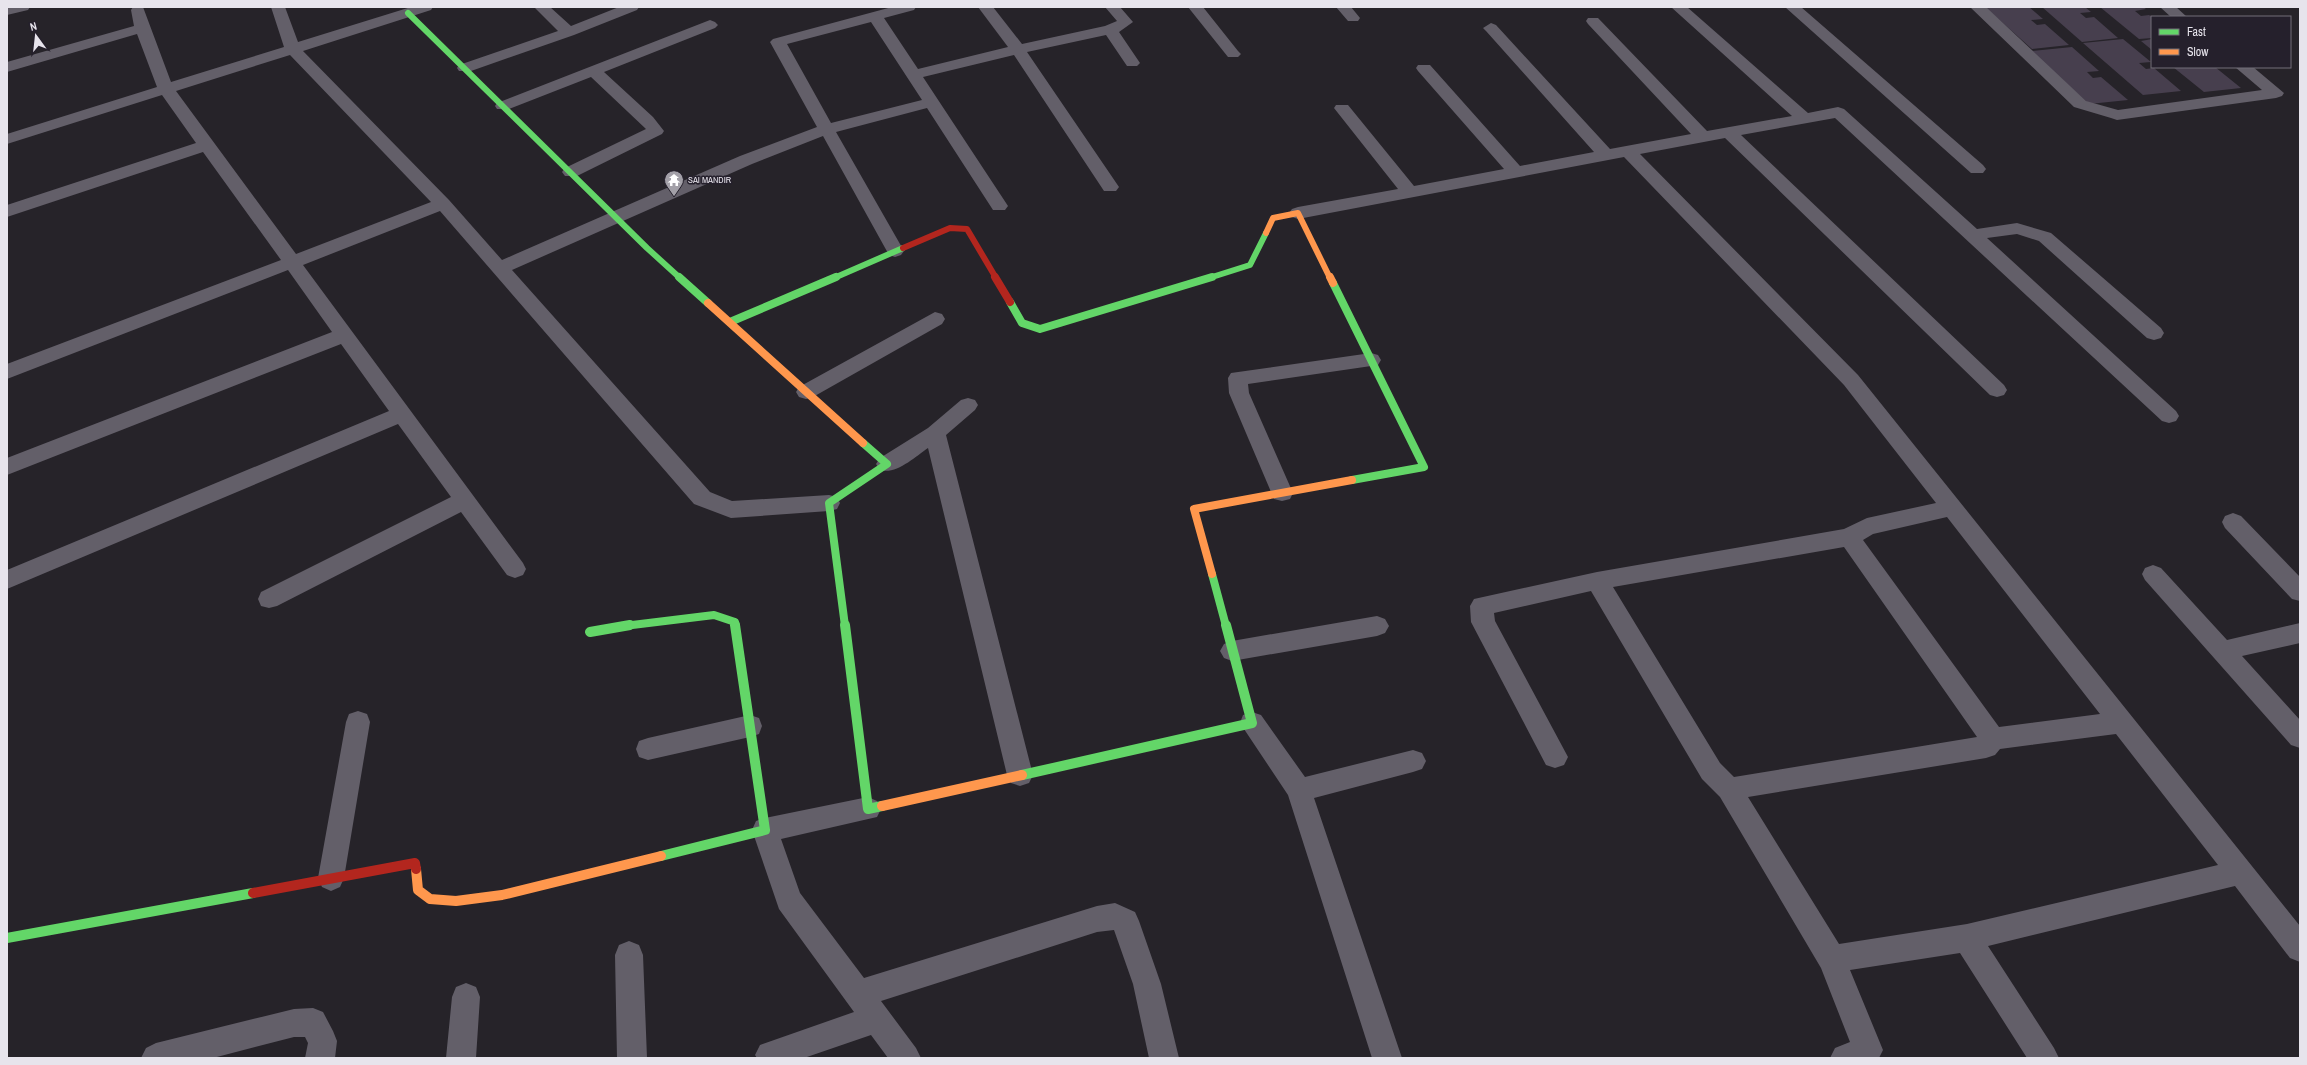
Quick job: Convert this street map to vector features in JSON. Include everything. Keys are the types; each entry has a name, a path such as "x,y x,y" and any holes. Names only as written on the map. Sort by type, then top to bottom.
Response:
{"street":[{"path":"7,11 23,7"},
{"path":"278,7 293,49 443,204 702,498 731,510 829,503 934,433 968,405"},
{"path":"7,139 426,7"},
{"path":"541,7 569,32"},
{"path":"465,68 569,32 632,7"},
{"path":"895,251 778,42 909,7"},
{"path":"985,7 1018,49 1110,187"},
{"path":"913,75 1018,49 1110,30 1126,22 1112,7"},
{"path":"1195,7 1233,54"},
{"path":"1343,7 1353,18"},
{"path":"1678,7 1804,118"},
{"path":"1792,7 1977,169"},
{"path":"1977,7 2080,104 2117,115 2276,93 2244,68"},
{"path":"2168,7 2179,16"},
{"path":"138,10 142,28 166,89 515,569"},
{"path":"408,13 647,248 886,464"},
{"path":"875,16 999,206"},
{"path":"1593,21 1704,137"},
{"path":"503,106 710,25"},
{"path":"7,67 142,28"},
{"path":"1491,28 1616,153 1851,380 2123,722 2300,948"},
{"path":"1110,30 1132,63"},
{"path":"1424,68 1516,172"},
{"path":"571,172 656,131 647,120 594,71"},
{"path":"500,268 746,160 827,129 931,102"},
{"path":"1342,108 1410,192"},
{"path":"730,322 950,228 967,229 1022,323 1040,329 1250,265 1273,218 1838,112 2169,416"},
{"path":"1728,132 1997,390"},
{"path":"7,211 206,145"},
{"path":"7,372 443,204"},
{"path":"1298,213 1424,467 1194,509 1252,723 1299,790 1387,1058"},
{"path":"1973,236 2012,227 2028,228 2045,237 2154,332"},
{"path":"806,392 936,319"},
{"path":"7,467 344,335"},
{"path":"1282,494 1239,393 1238,378 1371,360"},
{"path":"7,580 402,414"},
{"path":"934,433 1020,775"},
{"path":"269,599 465,500"},
{"path":"829,503 868,809"},
{"path":"1555,757 1483,622 1482,606 1597,581 1849,536 1867,527 1952,507"},
{"path":"2233,522 2300,592"},
{"path":"1849,536 1993,739"},
{"path":"2152,574 2300,737"},
{"path":"1597,581 1711,771 1729,789 1832,959 1868,1050 1845,1058"},
{"path":"590,632 663,620 714,615 735,622 765,830 789,900 875,1019 906,1058"},
{"path":"1232,651 1377,626"},
{"path":"2223,651 2300,633"},
{"path":"331,878 358,722"},
{"path":"1729,789 1986,746 1993,739 2123,722"},
{"path":"7,938 415,863 418,890 430,899 456,901 502,895 765,830 868,809 1252,723"},
{"path":"648,749 750,726"},
{"path":"1299,790 1413,761"},
{"path":"1832,959 1967,938 2240,872"},
{"path":"858,994 1097,919 1115,916 1125,921 1147,984 1164,1058"},
{"path":"1967,938 2044,1058"},
{"path":"629,956 632,1058"},
{"path":"462,1058 466,997"},
{"path":"770,1055 875,1019"},
{"path":"156,1058 294,1023 314,1022 322,1041 320,1058"}],"building":[{"path":"1985,7 2029,7 2043,19 2031,20 2037,25 2045,24 2069,45 2032,49"},
{"path":"2042,7 2085,7 2091,12 2080,13 2086,18 2094,17 2118,38 2082,42"},
{"path":"2100,7 2143,7 2146,9 2135,11 2141,16 2149,15 2151,16 2151,38 2139,39"},
{"path":"2123,39 2151,62 2139,63 2146,69 2154,68 2181,91 2143,95 2083,43"},
{"path":"2151,39 2151,49 2141,41"},
{"path":"2072,47 2099,71 2087,72 2093,78 2101,77 2128,100 2089,104 2031,51"},
{"path":"2174,68 2216,68 2241,88 2204,92"}],"traffic: fast":[{"path":"408,13 647,248 708,303"},
{"path":"1010,302 1022,323 1040,329 1250,265 1266,233"},
{"path":"730,322 903,248"},
{"path":"1333,283 1424,467 1352,480"},
{"path":"863,443 887,464 829,503 868,809 882,806"},
{"path":"1022,775 1252,723 1212,574"},
{"path":"590,632 663,620 714,615 735,622 765,830 661,856"},
{"path":"7,938 253,893"}],"traffic: slow":[{"path":"1266,233 1273,218 1298,213 1333,283"},
{"path":"708,303 863,443"},
{"path":"1212,574 1194,509 1352,480"},
{"path":"882,806 1022,775"},
{"path":"416,869 418,890 430,899 456,901 502,895 661,856"}],"traffic: jam":[{"path":"903,248 950,228 967,229 1010,302"},
{"path":"253,893 415,863 416,869"}],"place":[{"name":"SAI MANDIR","path":"674,197"}]}
